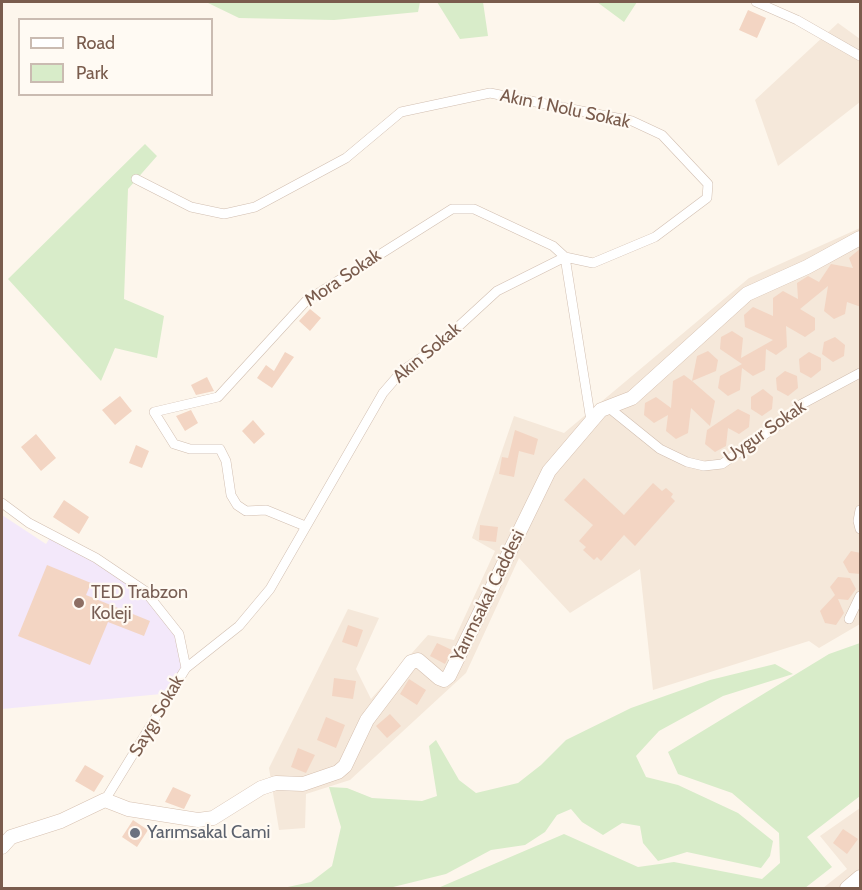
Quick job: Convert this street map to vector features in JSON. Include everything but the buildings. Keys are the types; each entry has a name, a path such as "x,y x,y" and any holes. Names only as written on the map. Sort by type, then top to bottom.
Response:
{"street":[{"path":"756,2 797,20 861,56"},
{"name":"Akın 1 Nolu Sokak","path":"136,179 191,207 224,214 255,207 346,159 401,112 490,93 632,121 662,135 708,184 707,198 655,237 593,262 566,257"},
{"name":"Mora Sokak","path":"305,526 266,510 246,511 237,505 231,495 226,461 220,449 190,449 174,444 154,412 218,398 306,301 452,209 474,209 484,213 553,246 566,257"},
{"name":"Yarımsakal Caddesi","path":"105,800 128,809 198,820 213,818 261,788 276,783 303,784 338,772 345,766 367,720 411,663 418,660 444,680 449,676 549,471 601,410 632,398 747,294 861,238"},
{"path":"566,257 591,421"},
{"name":"Akın Sokak","path":"186,668 240,626 270,589 383,393 402,371 435,348 497,291 566,257"},
{"name":"Uygur Sokak","path":"608,407 660,449 687,462 704,466 722,464 777,426 802,404 861,373"},
{"name":"Saygı Sokak","path":"2,502 29,523 96,558 145,591 179,634 186,668 105,800"},
{"path":"861,510 858,521 861,529"},
{"path":"849,619 861,597"},
{"path":"2,847 11,837 61,821 105,800"},
{"path":"847,888 861,877"}],"shaded area":[{"path":"838,23 860,39 860,102 778,166 755,100"},
{"path":"860,228 860,624 819,648 809,641 653,690 640,569 570,613 519,558 466,673 350,780 306,794 305,828 279,830 269,768 348,609 379,618 356,669 371,699 428,635 454,640 495,551 472,538 514,416 564,433 749,278"},
{"name":"TED Trabzon Koleji","path":"2,515 46,544 51,536 145,591 179,634 186,668 172,693 2,709"},
{"path":"860,808 860,888 823,888 847,869 820,836"}],"green space":[{"path":"206,2 420,2 418,12 334,20 239,18"},
{"path":"437,2 483,2 488,36 460,39"},
{"path":"597,2 637,2 624,22"},
{"path":"145,144 157,156 128,189 124,299 164,316 157,358 115,348 101,381 8,279"},
{"path":"860,643 860,796 807,837 832,867 805,888 438,888 564,834 638,867 674,862 762,879 780,863 779,833 732,793 678,774 668,752 829,654"},
{"path":"775,664 793,674 723,696 659,731 636,756 646,777 678,785 738,813 773,841 770,856 761,868 687,852 658,861 643,843 640,826 622,823 603,835 582,822 571,809 557,815 545,832 525,845 491,850 446,874 389,888 283,888 311,882 332,866 341,827 329,787 347,788 372,798 422,801 437,796 429,746 436,740 459,780 476,793 518,783 541,765 566,740 631,708 710,680"}],"place":[{"name":"TED Trabzon Koleji","path":"79,603"},
{"name":"Yarımsakal Cami","path":"135,833"}]}
